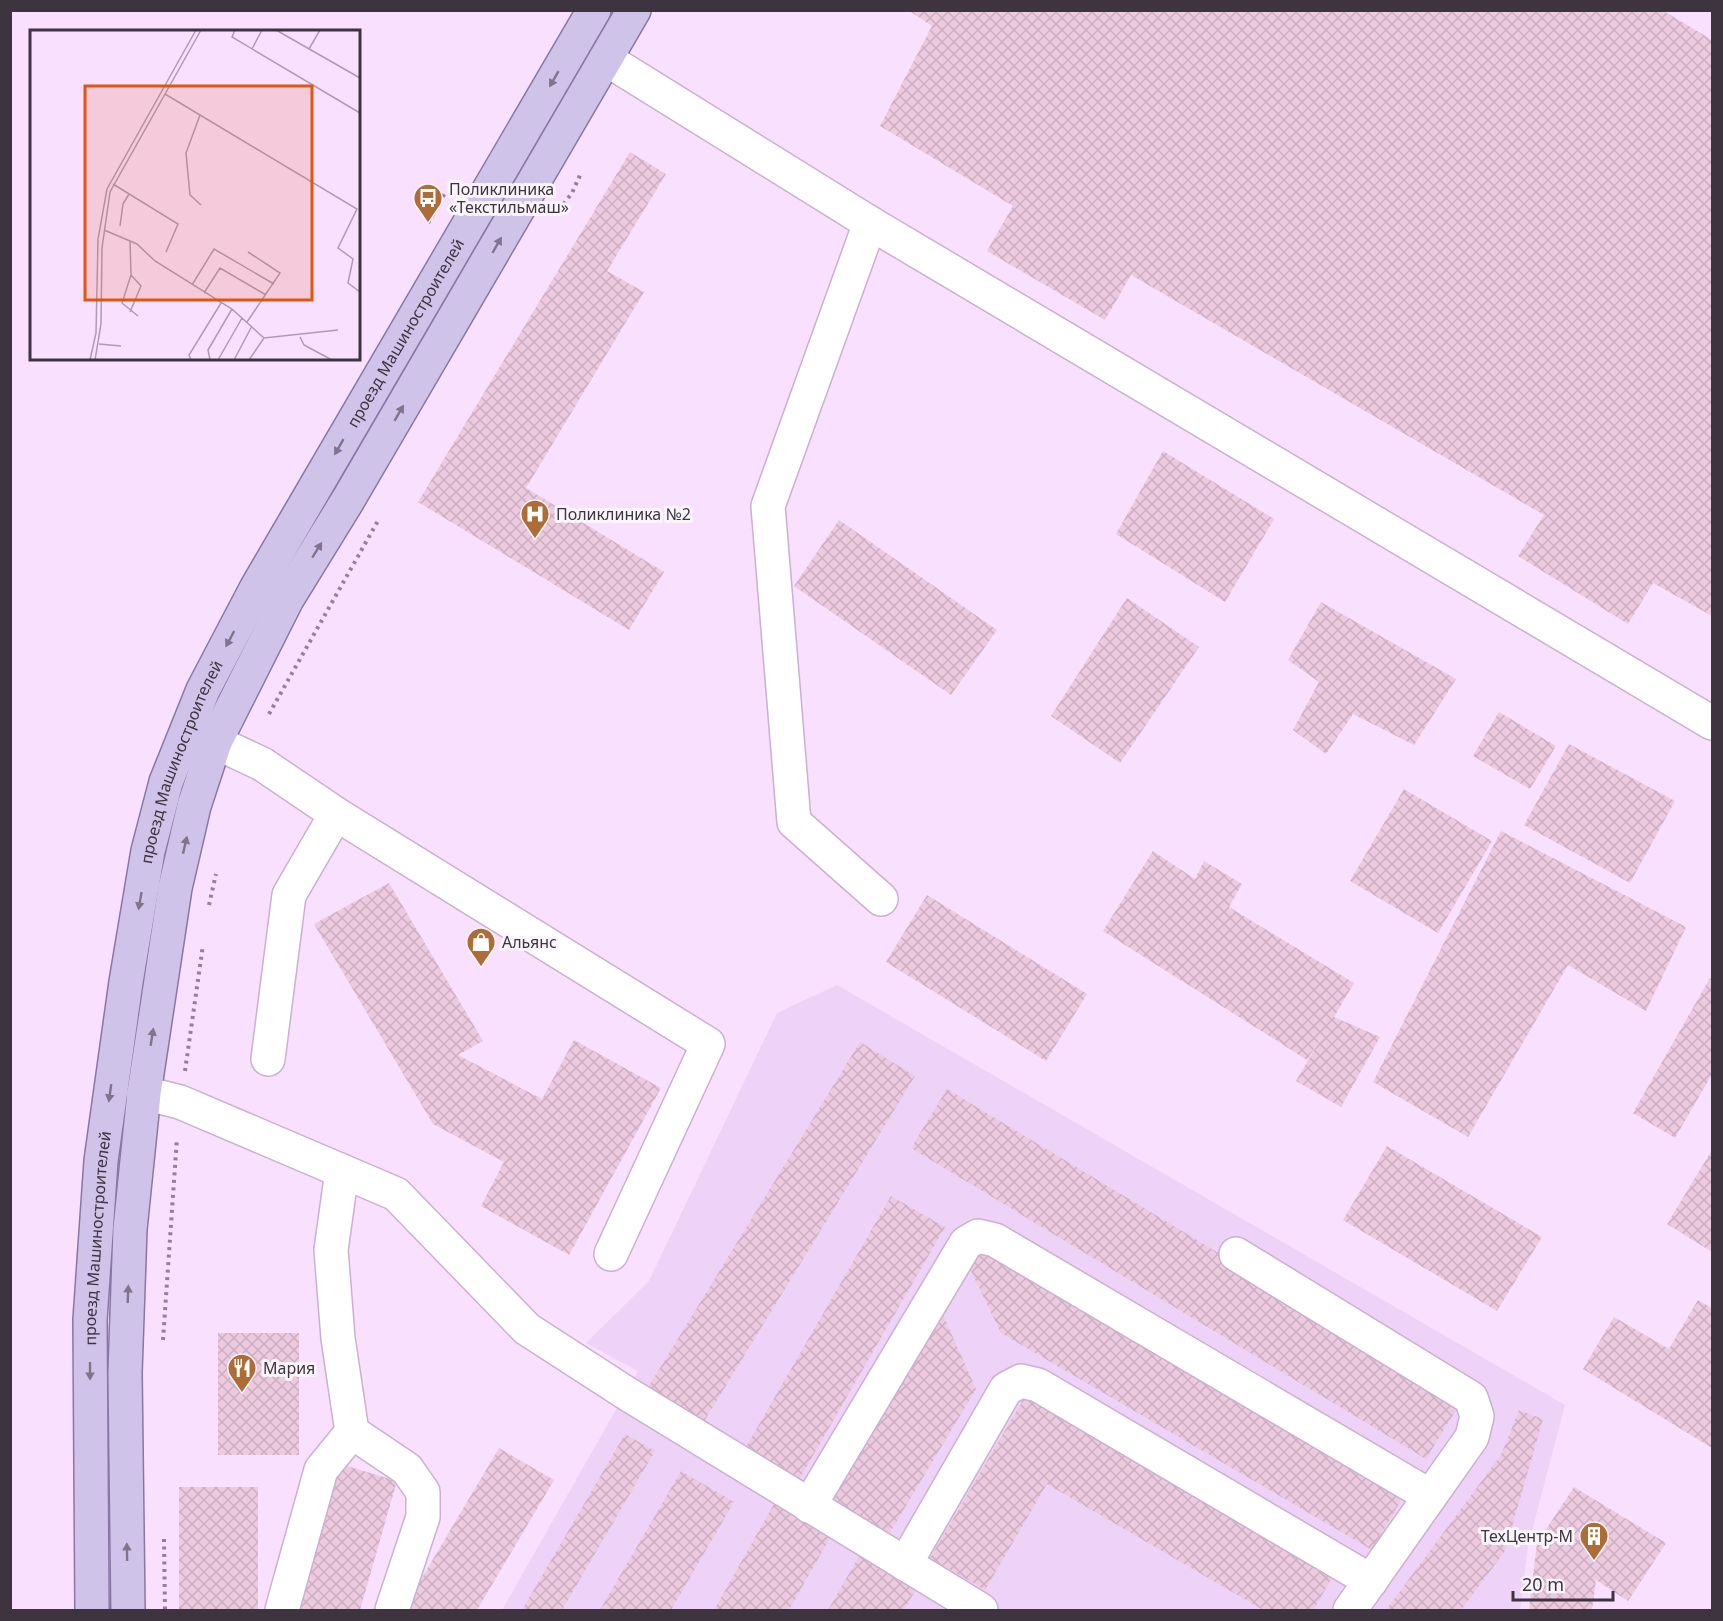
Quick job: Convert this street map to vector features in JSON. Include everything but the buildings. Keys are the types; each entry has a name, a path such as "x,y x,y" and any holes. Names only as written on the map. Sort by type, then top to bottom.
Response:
{"main road":[{"name":"проезд Машиностроителей","path":"92,1611 90,1320 101,1161 126,982 148,851 166,782 203,690 257,587 594,10"},
{"name":"проезд Машиностроителей","path":"128,1611 125,1373 130,1229 144,1093 175,888 194,806 215,742 287,599 348,500 634,10"},
{"path":"577,40 606,59"}],"lane":[{"path":"606,59 870,223 1713,723"},
{"path":"870,223 768,506 795,822 881,899"},
{"path":"215,742 262,764 336,814 708,1044 611,1254"},
{"path":"268,1059 289,895 336,814"},
{"path":"144,1093 180,1102 396,1194 527,1329 626,1393 981,1611"},
{"path":"342,1171 331,1250 338,1338 352,1432 407,1470 423,1492 423,1517 393,1611"},
{"path":"809,1506 966,1242 978,1236 995,1240 1430,1496"},
{"path":"1236,1254 1471,1398 1477,1416 1472,1437 1350,1611"},
{"path":"905,1564 1006,1389 1021,1381 1038,1386 1371,1581"},
{"path":"282,1611 321,1470 352,1432"}],"path":[{"path":"428,223 446,191"}],"shaded area":[{"path":"837,985 1565,1405 1528,1546 1520,1610 502,1610 638,1371 586,1343 649,1281 777,1013"}],"place":[{"name":"Поликлиника «Текстильмаш»","path":"428,224"},
{"name":"Поликлиника №2","path":"535,540"},
{"name":"Альянс","path":"481,968"},
{"name":"Мария","path":"242,1394"},
{"name":"ТехЦентр-М","path":"1594,1562"}]}
